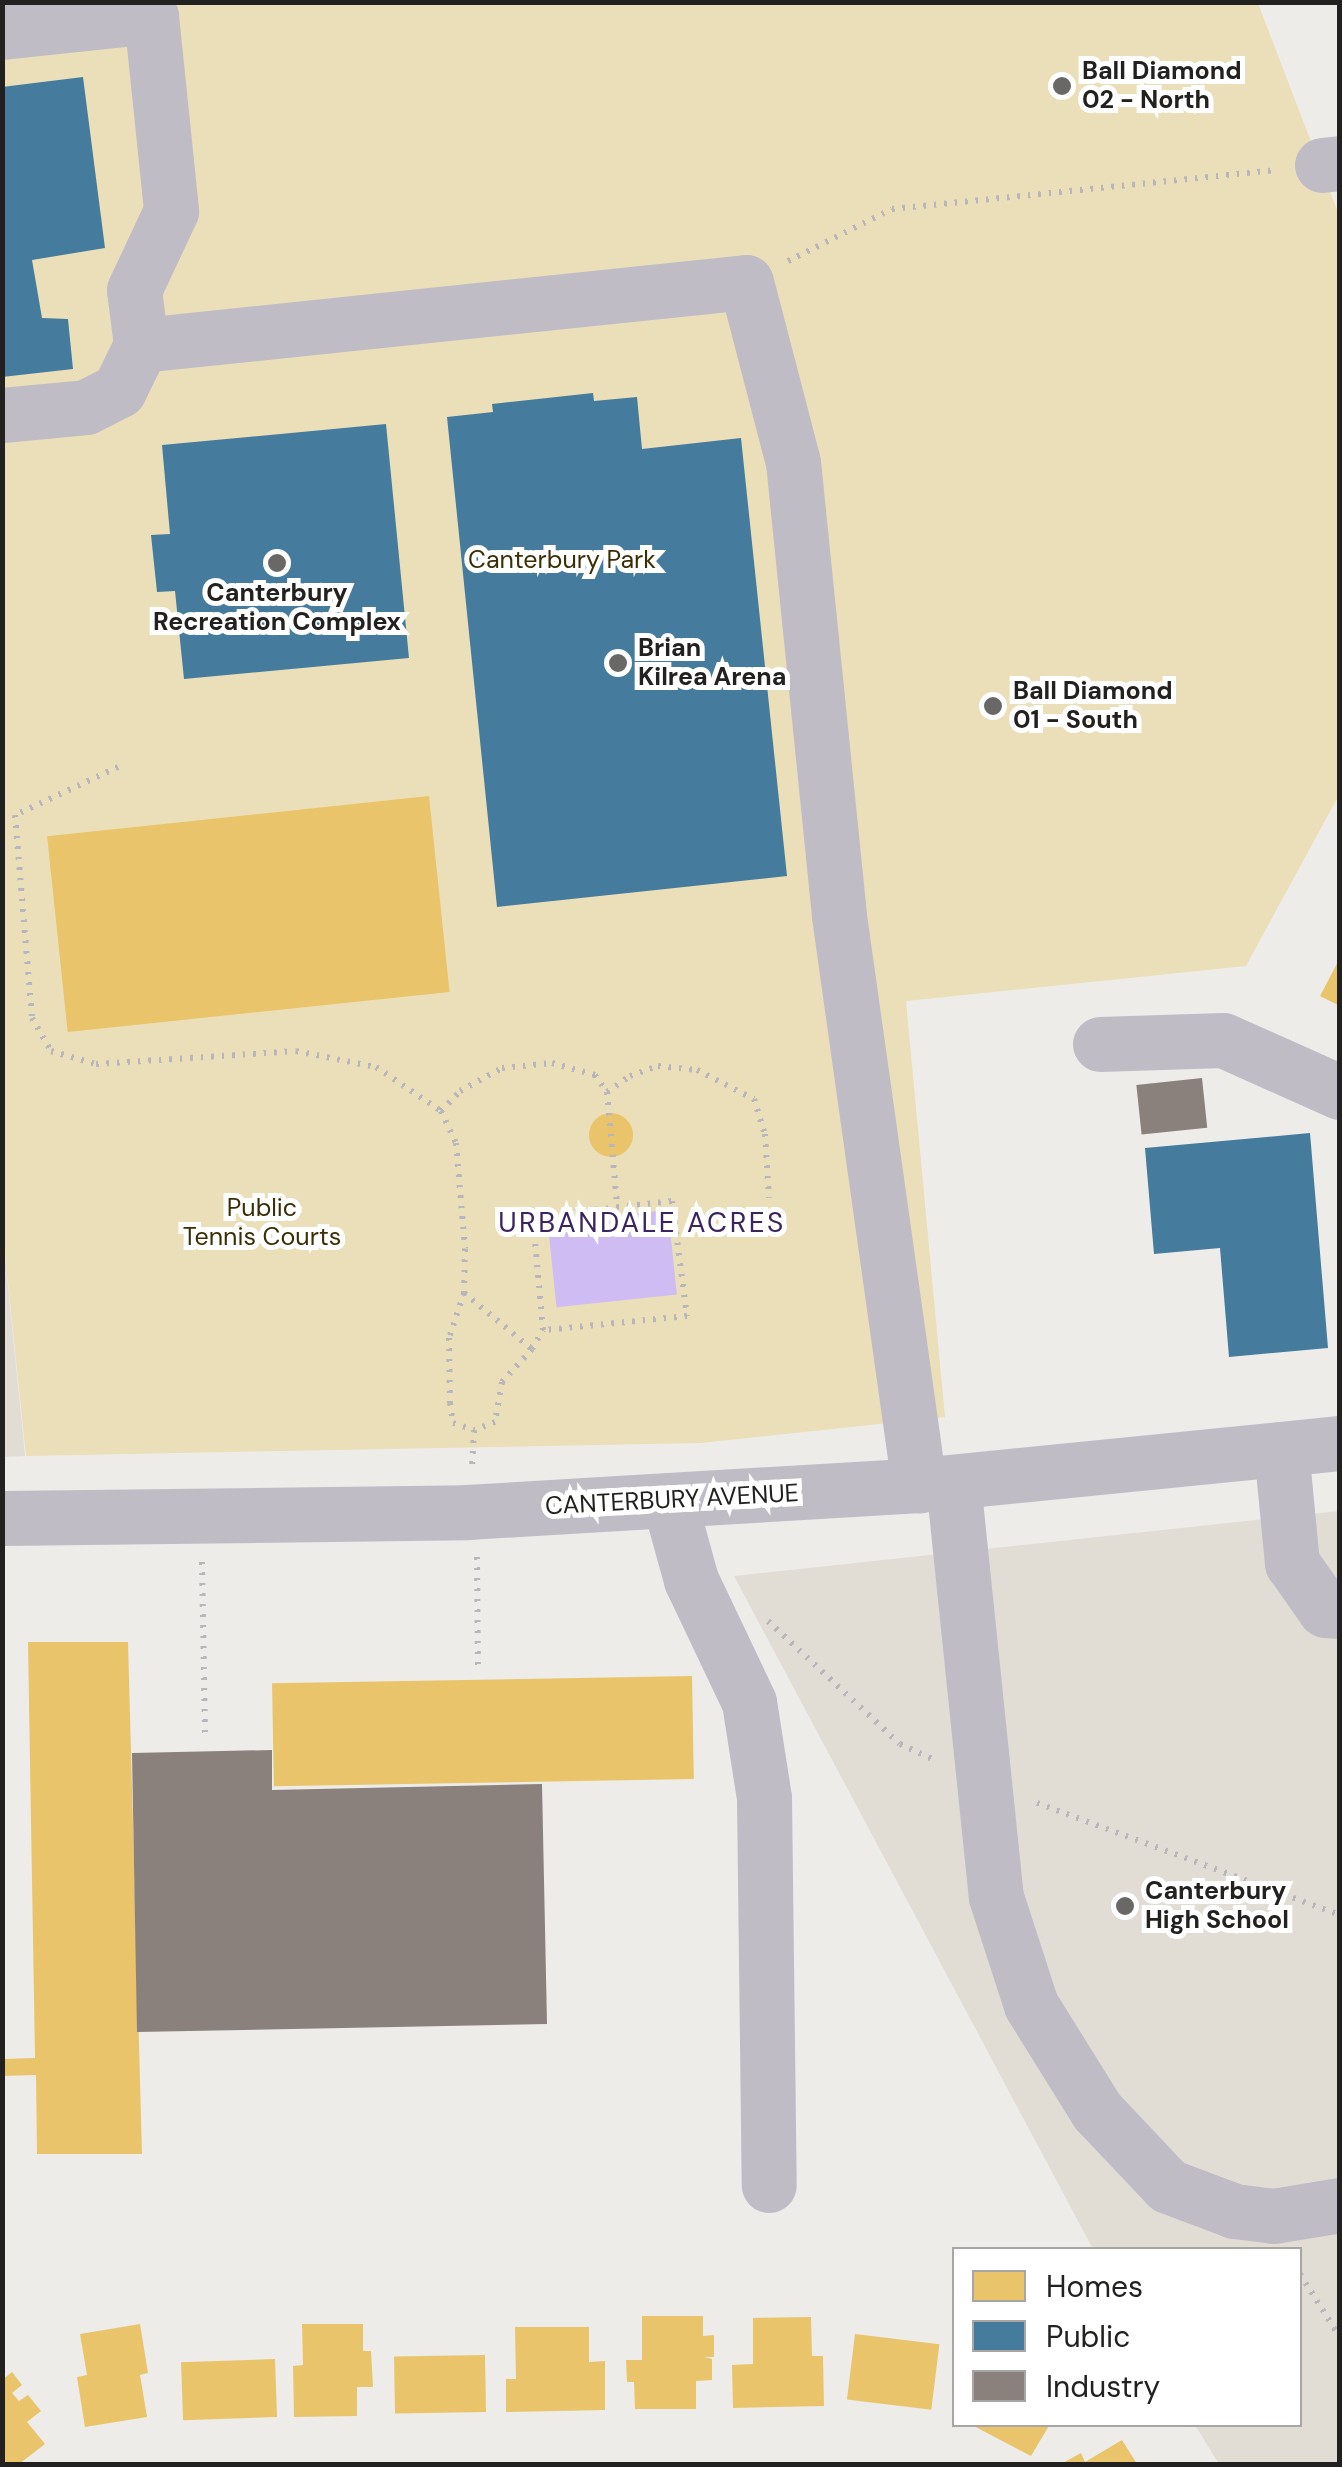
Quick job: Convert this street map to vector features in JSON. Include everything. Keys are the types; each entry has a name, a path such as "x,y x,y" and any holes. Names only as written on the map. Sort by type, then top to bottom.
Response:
{"street":[{"path":"2,32 152,16 171,211 134,290 140,345 119,390 86,407 2,415"},
{"path":"140,345 746,282 793,462 838,916 936,1484 996,1897 1031,2005 1097,2111 1168,2186 1234,2211 1273,2216 1340,2206"},
{"path":"1100,1044 1223,1040 1340,1092"},
{"name":"CANTERBURY AVENUE","path":"2,1518 472,1511 936,1484 1340,1444"},
{"path":"1280,1449 1292,1563 1325,1610 1340,1612"},
{"path":"670,1500 691,1580 749,1702 764,1798 769,2185"}],"path":[{"path":"746,282 892,208 1331,164"},
{"path":"118,767 15,815 32,1018 51,1052 96,1064 296,1051 376,1067 441,1110 456,1143 464,1293 449,1338 450,1403 453,1423 474,1430 494,1422 502,1382 544,1330 532,1217 672,1202 687,1316 544,1330"},
{"path":"441,1110 460,1092 502,1068 552,1063 595,1075 608,1092 617,1205"},
{"path":"608,1092 630,1076 658,1066 697,1070 754,1099 765,1134 769,1198"},
{"path":"464,1293 532,1349"},
{"path":"474,1430 472,1511 478,1668"},
{"path":"202,1516 204,1733"},
{"path":"1302,2277 1337,2326 1340,2338"}],"shaded area":[{"path":"668,1210 677,1295 557,1307 548,1223"},
{"path":"2,1226 24,1445 25,1456 3,1457"},
{"name":"Canterbury High School","path":"1339,1511 1339,2464 1219,2464 1196,2427 1302,2427 1302,2247 1092,2247 734,1576"}],"green space":[{"name":"Canterbury Park","path":"105,2 1258,3 1339,215 1339,795 1246,966 906,1001 945,1417 701,1443 26,1456 2,1226 2,13"}],"building: Homes":[{"path":"429,796 450,992 68,1032 47,836"},
{"path":"1340,958 1340,1006 1320,996"},
{"path":"611,1113 627,1119 633,1135 627,1151 611,1157 595,1151 589,1135 595,1119"},
{"path":"28,1642 128,1642 142,2154 37,2154 36,2075 2,2076 2,2059 35,2058"},
{"path":"692,1676 694,1779 274,1786 272,1683"},
{"path":"642,2316 703,2316 703,2336 714,2335 714,2357 704,2357 712,2359 712,2380 696,2381 696,2409 635,2409 634,2382 627,2382 626,2360 642,2360"},
{"path":"811,2317 812,2356 823,2356 824,2406 733,2408 732,2365 753,2364 753,2318"},
{"path":"140,2324 148,2373 140,2375 147,2417 85,2427 77,2377 87,2375 80,2334"},
{"path":"302,2324 363,2324 363,2351 371,2351 373,2387 357,2387 357,2416 294,2417 293,2366 303,2365"},
{"path":"515,2327 589,2327 589,2362 605,2361 605,2410 506,2412 506,2379 516,2379"},
{"path":"855,2334 939,2344 931,2410 847,2400"},
{"path":"485,2355 486,2412 395,2414 394,2357"},
{"path":"275,2359 277,2417 183,2420 181,2362"},
{"path":"12,2372 22,2385 12,2393 19,2401 28,2395 41,2411 27,2422 45,2444 19,2464 2,2464 2,2380"},
{"path":"976,2427 1048,2427 1031,2456"},
{"path":"1122,2440 1137,2464 1061,2464 1081,2453 1085,2462"}],"building: Public":[{"path":"83,77 105,248 32,260 42,318 68,319 73,369 2,377 2,87"},
{"name":"Brian Kilrea Arena","path":"593,393 594,401 637,397 642,449 741,438 787,876 497,907 447,417 493,412 492,404"},
{"name":"Canterbury Recreation Complex","path":"386,424 409,658 184,679 175,591 157,592 151,535 170,534 162,445"},
{"path":"1310,1133 1328,1348 1229,1357 1220,1248 1154,1254 1145,1148"}],"building: Industry":[{"path":"1202,1078 1207,1128 1142,1135 1136,1085"},
{"path":"272,1750 272,1790 542,1784 547,2024 137,2032 132,1753"}],"place":[{"name":"Ball Diamond 02 - North","path":"1062,86"},
{"name":"Canterbury Recreation Complex","path":"277,563"},
{"name":"Brian Kilrea Arena","path":"618,663"},
{"name":"Ball Diamond 01 - South","path":"993,706"},
{"name":"Canterbury High School","path":"1125,1906"}],"district":[{"name":"URBANDALE ACRES","path":"642,1223"}],"park label":[{"name":"Public Tennis Courts","path":"262,1224"}]}
